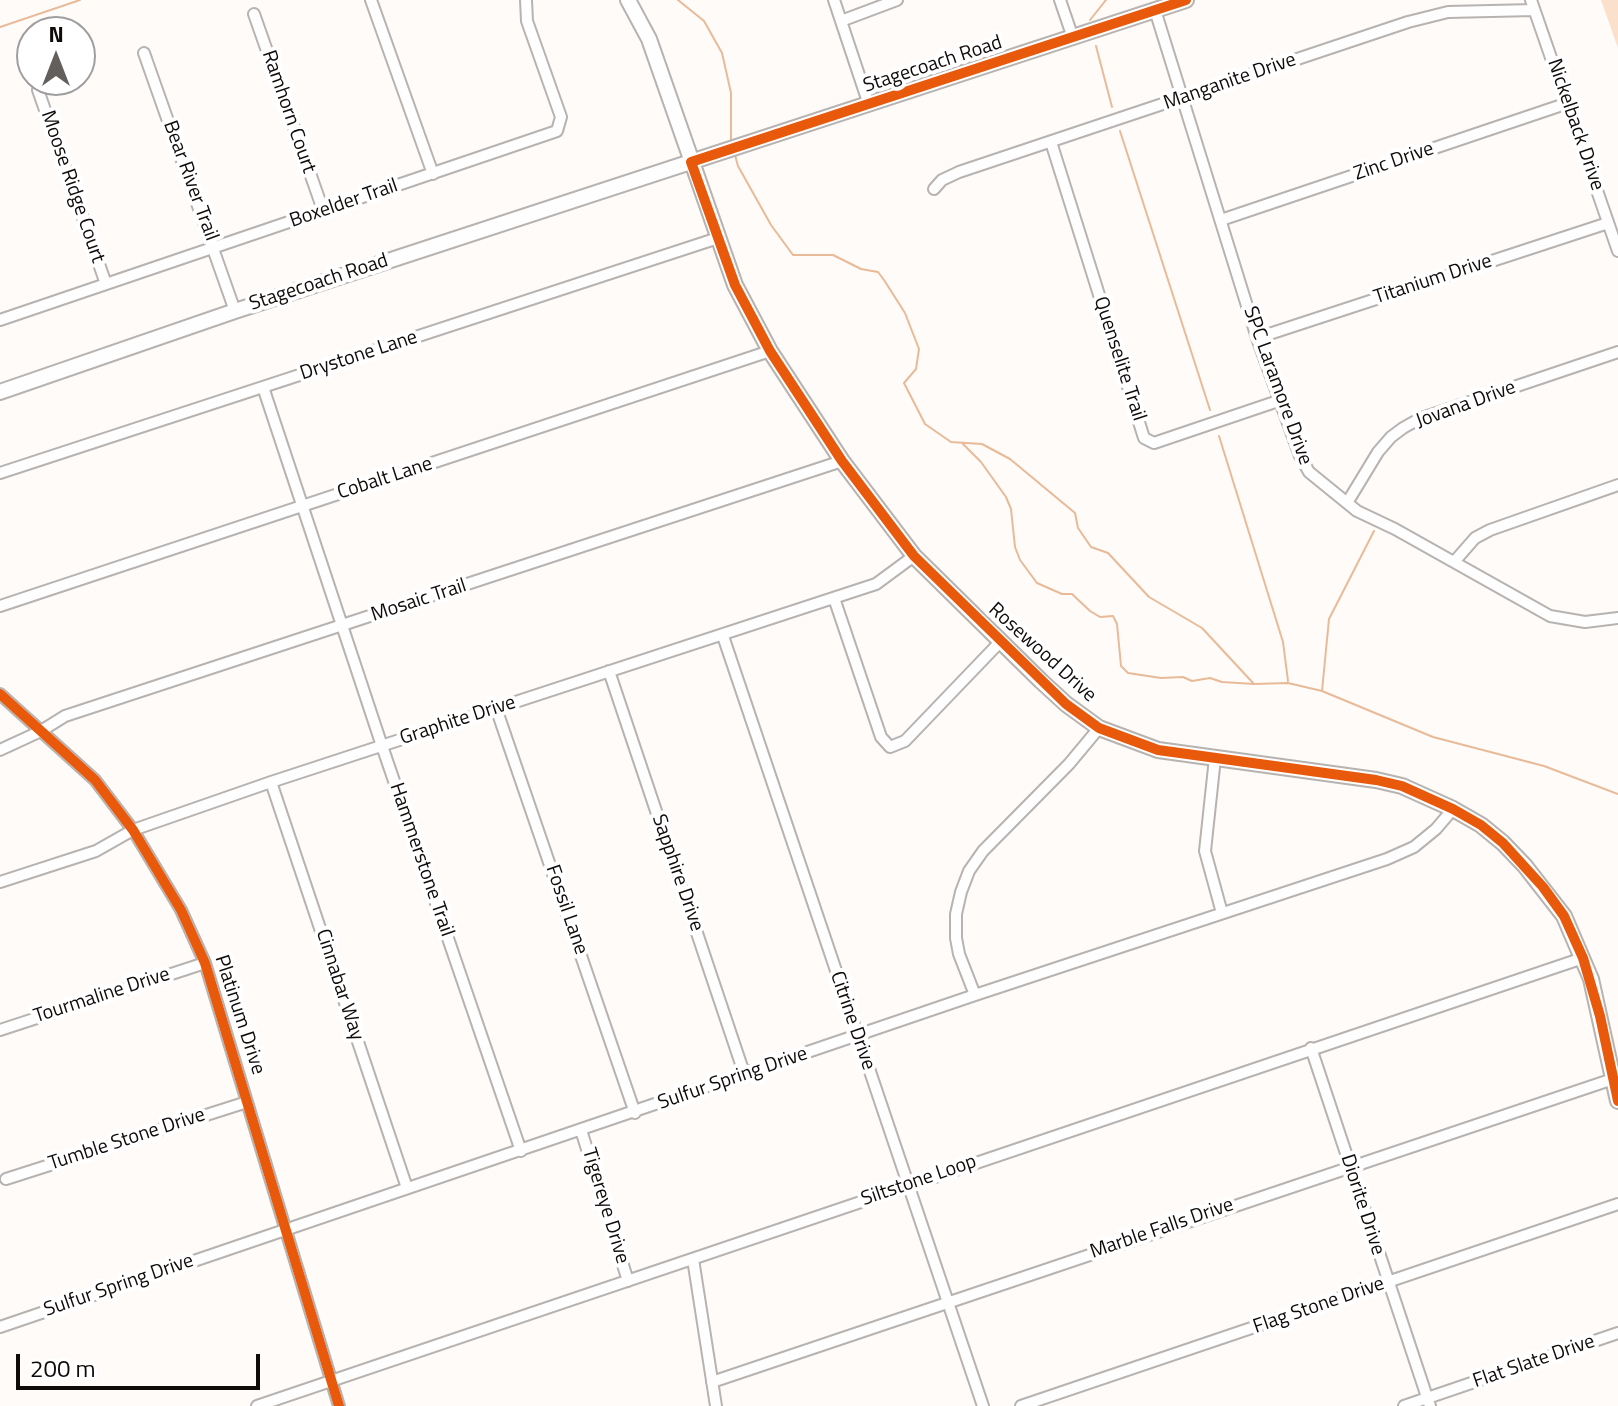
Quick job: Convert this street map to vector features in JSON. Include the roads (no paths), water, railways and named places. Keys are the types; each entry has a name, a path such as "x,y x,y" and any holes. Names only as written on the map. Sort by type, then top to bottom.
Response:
{"street":[{"path":"371,0 433,174"},
{"name":"Boxelder Trail","path":"0,320 550,136 561,124 527,21 526,0"},
{"name":"Rosewood Drive","path":"628,0 649,39 735,285 770,351 842,461 914,556 1066,704 1099,728 1158,750 1402,786 1453,809 1492,834 1525,866 1564,916 1591,979 1618,1101"},
{"path":"834,0 869,105"},
{"path":"841,21 897,0"},
{"path":"1060,0 1073,38"},
{"name":"Stagecoach Road","path":"0,392 235,311 1186,0"},
{"name":"Manganite Drive","path":"934,189 942,180 959,172 1432,15 1533,5"},
{"name":"Nickelback Drive","path":"1533,5 1618,251"},
{"name":"SPC Laramore Drive","path":"1155,10 1257,338 1300,456 1309,472 1357,511 1550,616 1585,622 1618,618"},
{"name":"Ramhorn Court","path":"254,14 323,210"},
{"name":"Bear River Trail","path":"144,53 235,311"},
{"name":"Moose Ridge Court","path":"40,96 106,284"},
{"name":"Zinc Drive","path":"1221,220 1568,103"},
{"name":"Quenselite Trail","path":"1051,142 1144,438 1154,443 1281,400"},
{"name":"Titanium Drive","path":"1257,338 1608,223"},
{"name":"Drystone Lane","path":"0,473 718,238"},
{"name":"Cobalt Lane","path":"0,606 770,351"},
{"name":"Jovana Drive","path":"1347,503 1378,452 1403,428 1419,419 1618,352"},
{"name":"Hammerstone Trail","path":"263,387 521,1151"},
{"name":"Mosaic Trail","path":"0,750 65,716 842,461"},
{"path":"1454,562 1475,538 1490,530 1618,485"},
{"name":"Graphite Drive","path":"0,882 96,851 133,830 271,782 876,584 914,556"},
{"path":"834,598 881,737 890,747 905,741 1000,642"},
{"name":"Citrine Drive","path":"723,636 983,1406"},
{"name":"Sapphire Drive","path":"609,671 745,1076"},
{"name":"Platinum Drive","path":"0,694 95,780 133,830 181,910 205,963 339,1406"},
{"name":"Fossil Lane","path":"496,708 635,1113"},
{"path":"975,995 956,938 956,914 969,871 983,851 1069,764 1099,728"},
{"path":"1215,758 1205,851 1222,913"},
{"name":"Cinnabar Way","path":"271,782 407,1188"},
{"name":"Sulfur Spring Drive","path":"0,1327 745,1076 975,995 1387,859 1414,847 1436,829 1453,809"},
{"name":"Siltstone Loop","path":"257,1406 1583,958"},
{"name":"Tourmaline Drive","path":"0,1030 205,963"},
{"name":"Diorite Drive","path":"1311,1048 1429,1402"},
{"name":"Marble Falls Drive","path":"712,1382 1613,1079"},
{"name":"Tumble Stone Drive","path":"6,1179 247,1102"},
{"name":"Tigereye Drive","path":"581,1130 628,1281"},
{"name":"Flag Stone Drive","path":"1021,1406 1618,1204"},
{"path":"693,1259 716,1406"},
{"name":"Flat Slate Drive","path":"1404,1406 1429,1402 1618,1333"}],"waterway":[{"path":"0,27 80,0"},
{"path":"678,0 704,21 722,53 731,93 731,141"},
{"path":"1090,20 1106,0"},
{"path":"1096,46 1112,107"},
{"path":"1120,131 1210,410"},
{"path":"735,155 771,225 793,255 833,255 861,269 878,272 884,280 905,313 919,349 916,369 904,383 925,424 951,442 982,444 1010,459 1075,513 1078,528 1091,547 1108,553 1149,597 1202,628 1254,684 1288,683 1322,691 1433,737 1544,766 1618,794"},
{"path":"1219,436 1283,642 1288,681"},
{"path":"963,444 981,462 1006,497 1020,560 1037,583 1062,594 1072,594 1100,617 1113,616 1117,624 1121,666 1128,673 1161,678 1183,677 1192,681 1210,678 1254,684"},
{"path":"1322,691 1329,619 1374,531"}]}
